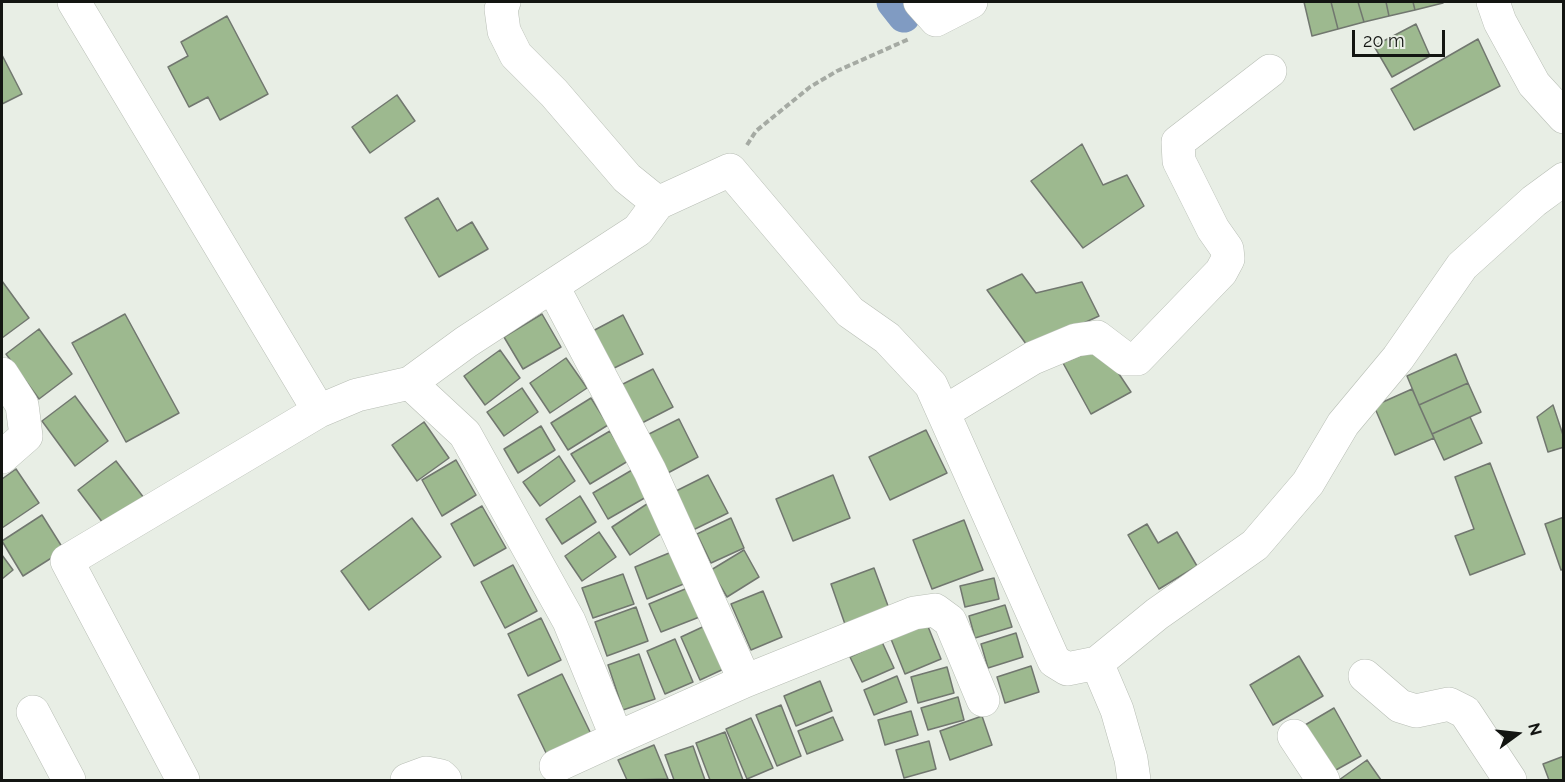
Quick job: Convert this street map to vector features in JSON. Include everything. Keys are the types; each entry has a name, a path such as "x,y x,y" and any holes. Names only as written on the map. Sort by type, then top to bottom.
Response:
{"street":[{"path":"74,2 319,411"},
{"path":"504,2 501,9 504,31 516,55 554,93 627,178 658,202"},
{"path":"928,11 971,2"},
{"path":"1493,2 1500,22 1534,84 1563,117"},
{"path":"944,412 1033,358 1076,340 1097,337 1126,359 1137,359 1221,272 1228,260 1227,249 1213,229 1179,161 1178,142 1270,71"},
{"path":"183,780 67,561 319,411 357,395 410,383 466,342 638,230 658,202 730,170 850,312 888,338 931,386 1054,661 1067,669 1097,663 1157,614 1255,545 1308,483 1343,424 1398,358 1462,266 1534,201 1563,179"},
{"path":"553,287 650,471 745,681"},
{"path":"2,374 22,405 26,436 2,457"},
{"path":"410,383 465,434 569,621 617,738"},
{"path":"556,766 745,681 914,613 935,610 950,621 983,700"},
{"path":"1097,663 1117,710 1131,759 1134,780"},
{"path":"1365,676 1400,706 1416,711 1449,704 1465,712 1510,780"},
{"path":"33,712 69,780"},
{"path":"1294,736 1323,780"},
{"path":"407,780 426,772 441,776 445,780"}],"path":[{"path":"730,170 756,131 810,87 837,71 904,43 928,11"}],"building":[{"path":"1304,2 1331,2 1338,29 1312,36"},
{"path":"1331,2 1358,2 1364,22 1338,29"},
{"path":"1358,2 1386,2 1389,16 1364,22"},
{"path":"1386,2 1413,2 1415,10 1389,16"},
{"path":"1413,2 1443,2 1443,3 1415,10"},
{"path":"227,16 268,94 220,120 208,97 189,107 168,67 188,56 181,42"},
{"path":"1416,24 1430,56 1392,77 1374,46"},
{"path":"1478,39 1500,86 1414,130 1391,89"},
{"path":"2,55 22,94 2,104"},
{"path":"397,95 415,121 370,153 352,127"},
{"path":"1082,144 1103,185 1127,175 1144,206 1083,248 1031,181"},
{"path":"438,198 457,231 472,222 488,249 439,277 405,218"},
{"path":"1022,274 1036,293 1082,282 1099,316 1029,348 987,290"},
{"path":"2,281 29,318 2,338"},
{"path":"125,314 179,413 126,442 72,343"},
{"path":"542,314 561,347 523,369 504,337"},
{"path":"623,315 643,354 608,371 589,333"},
{"path":"39,329 72,374 39,399 6,354"},
{"path":"1101,347 1131,392 1091,414 1063,363"},
{"path":"500,350 520,378 485,405 464,376"},
{"path":"1456,354 1468,383 1419,405 1407,376"},
{"path":"566,358 587,388 550,413 530,383"},
{"path":"653,369 673,407 638,425 619,386"},
{"path":"1468,383 1481,412 1432,434 1419,405"},
{"path":"522,388 538,412 504,436 487,412"},
{"path":"1412,389 1434,438 1395,455 1374,406"},
{"path":"75,396 108,441 75,466 42,421"},
{"path":"591,398 608,425 568,450 551,423"},
{"path":"1553,405 1564,438 1564,447 1548,452 1537,417"},
{"path":"1470,417 1482,443 1444,460 1432,434"},
{"path":"679,419 698,457 664,475 645,436"},
{"path":"424,422 449,458 417,481 392,445"},
{"path":"541,426 555,450 518,473 504,449"},
{"path":"926,430 947,473 890,500 869,457"},
{"path":"610,431 628,461 590,484 571,454"},
{"path":"559,456 575,481 540,506 523,482"},
{"path":"456,460 476,495 442,516 422,480"},
{"path":"116,461 144,498 106,527 78,490"},
{"path":"1490,463 1525,554 1470,575 1455,536 1474,529 1455,477"},
{"path":"16,469 39,503 2,528 2,479"},
{"path":"632,470 648,496 608,519 593,493"},
{"path":"708,475 728,513 693,530 674,492"},
{"path":"833,475 850,518 793,541 776,499"},
{"path":"580,496 596,522 562,544 546,519"},
{"path":"650,502 668,529 630,555 612,527"},
{"path":"482,506 506,548 474,566 451,524"},
{"path":"42,515 64,550 23,576 2,541"},
{"path":"1564,517 1564,569 1561,570 1545,524"},
{"path":"412,518 441,557 369,610 341,571"},
{"path":"731,518 744,548 711,563 697,534"},
{"path":"964,520 983,570 932,589 913,540"},
{"path":"1147,524 1158,543 1177,532 1197,566 1159,589 1128,535"},
{"path":"599,532 616,557 582,581 565,556"},
{"path":"744,550 759,577 727,597 711,570"},
{"path":"674,551 686,583 647,599 635,567"},
{"path":"2,555 13,570 2,579"},
{"path":"513,565 537,611 505,628 481,582"},
{"path":"874,568 891,614 847,630 831,584"},
{"path":"623,574 634,604 593,618 582,588"},
{"path":"994,578 999,599 965,607 960,586"},
{"path":"690,587 702,616 661,632 649,604"},
{"path":"763,591 782,637 751,650 731,604"},
{"path":"1005,605 1012,627 975,638 969,616"},
{"path":"636,607 648,641 607,656 595,622"},
{"path":"541,618 561,660 528,676 508,634"},
{"path":"709,624 728,667 700,680 681,637"},
{"path":"927,624 941,659 905,674 891,639"},
{"path":"1016,633 1023,657 988,668 981,644"},
{"path":"675,639 693,682 665,694 647,651"},
{"path":"882,642 894,668 862,682 850,657"},
{"path":"639,654 655,699 623,710 608,665"},
{"path":"1299,656 1323,696 1273,725 1250,685"},
{"path":"1031,666 1039,692 1005,703 997,677"},
{"path":"947,667 954,693 918,703 911,677"},
{"path":"562,674 592,736 548,757 518,695"},
{"path":"897,676 907,702 874,715 864,690"},
{"path":"820,681 832,711 796,726 784,696"},
{"path":"958,697 964,720 928,730 921,708"},
{"path":"781,705 801,756 777,766 756,715"},
{"path":"1334,708 1361,756 1327,775 1300,728"},
{"path":"911,711 918,735 885,745 878,720"},
{"path":"982,716 992,745 950,760 940,731"},
{"path":"833,717 843,740 807,754 798,731"},
{"path":"751,718 773,768 747,779 726,729"},
{"path":"725,732 743,780 710,780 696,743"},
{"path":"929,741 936,769 904,778 896,750"},
{"path":"654,745 668,779 627,780 618,760"},
{"path":"693,746 705,780 674,780 665,755"},
{"path":"1564,756 1564,780 1549,780 1543,764"},
{"path":"1367,760 1381,780 1339,780"}],"waterway":[{"path":"893,2 904,16"}]}
